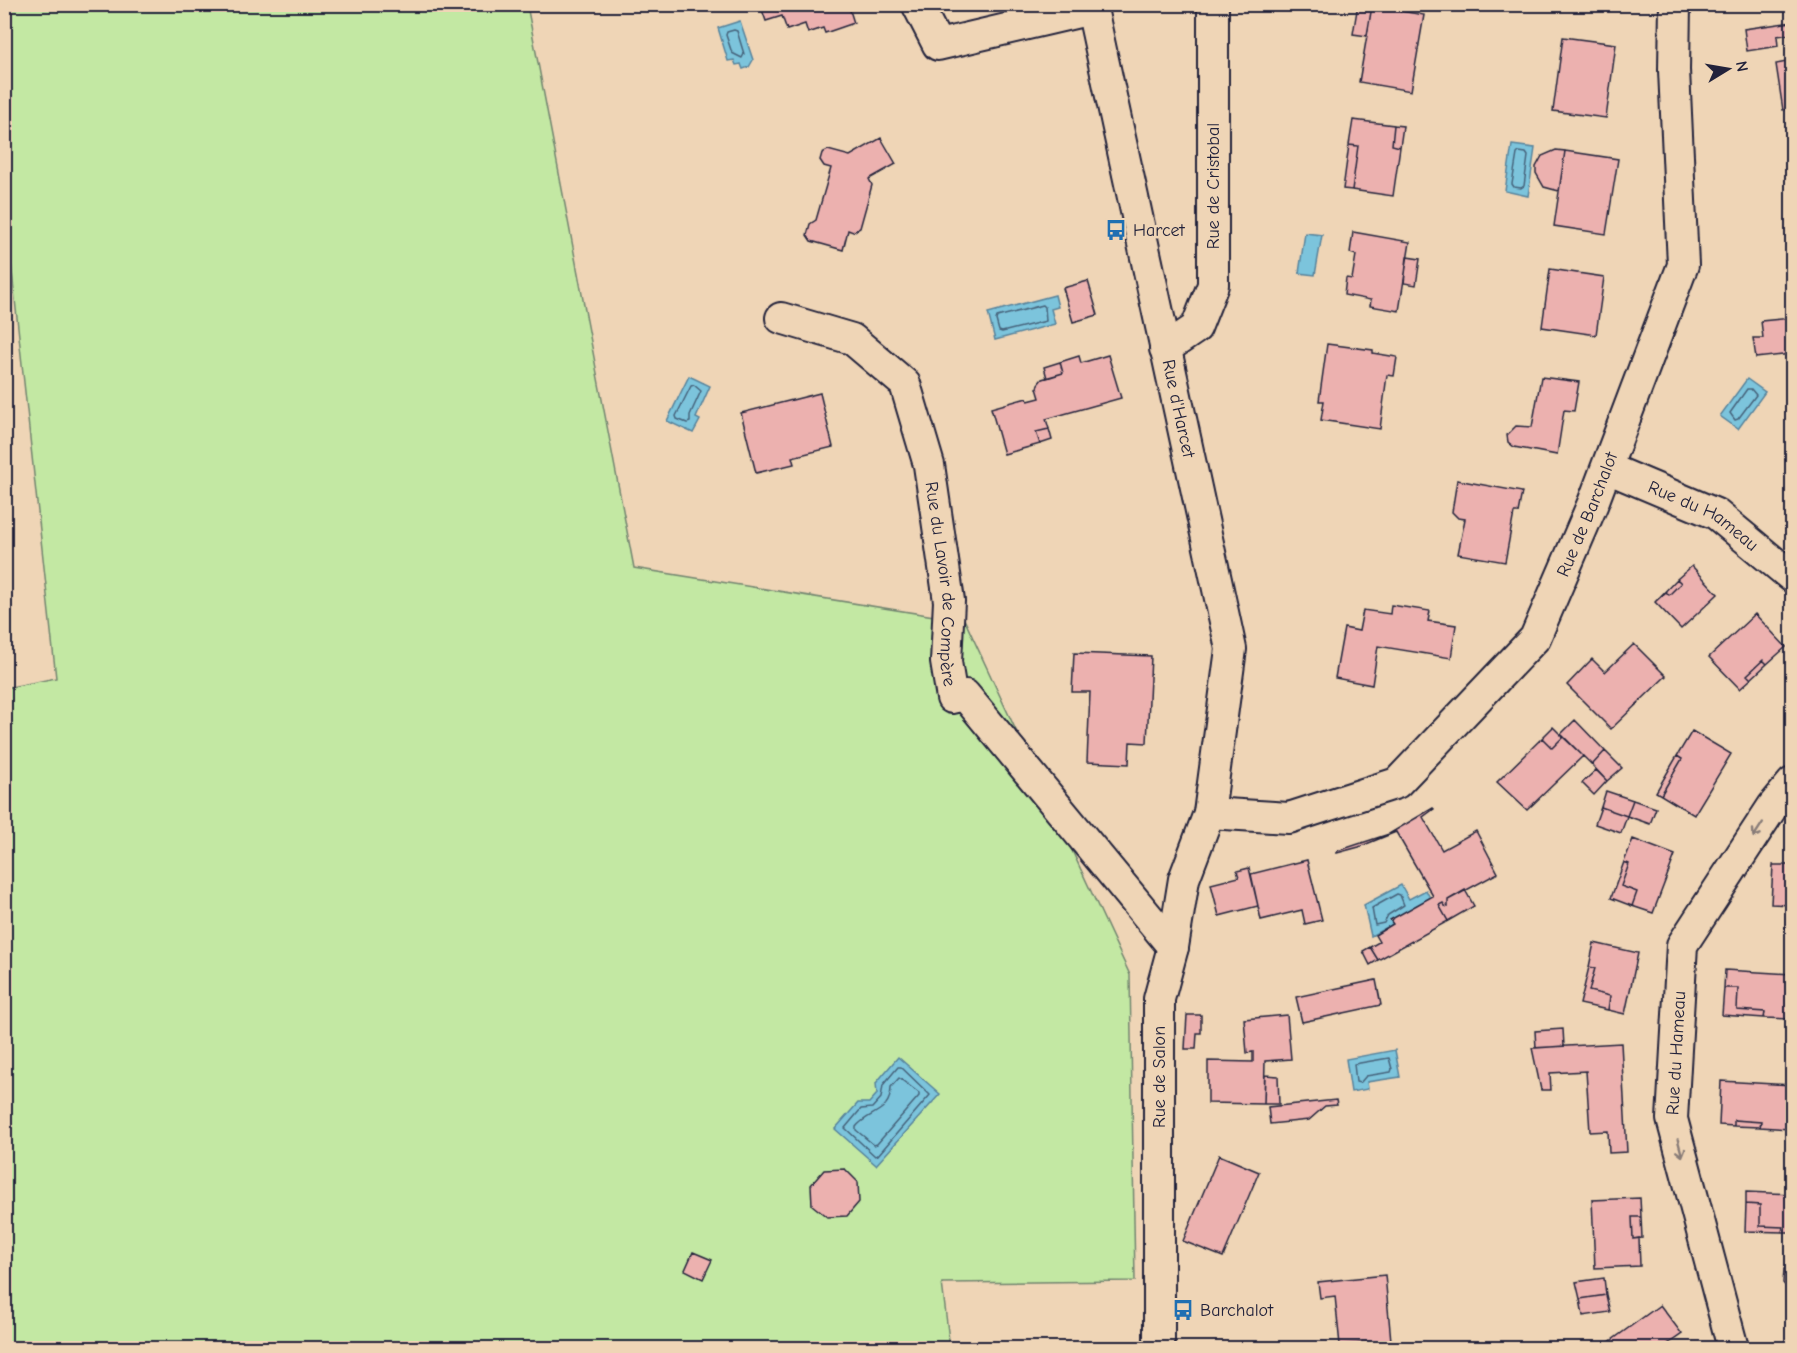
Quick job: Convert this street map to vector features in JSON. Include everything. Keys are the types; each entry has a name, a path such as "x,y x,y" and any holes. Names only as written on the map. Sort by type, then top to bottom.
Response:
{"street":[{"path":"916,4 938,45 1092,7"},
{"name":"Rue de Cristobal","path":"1165,349 1196,328 1213,285 1213,4"},
{"name":"Rue de Barchalot","path":"1209,813 1289,818 1397,783 1535,638 1607,468 1683,265 1674,70 1675,4"},
{"name":"Rue d'Harcet","path":"1092,7 1231,649 1209,813"},
{"name":"Rue du Lavoir de Compère","path":"782,318 852,339 905,384 929,465 949,602 946,662 952,698 965,695 1173,947"},
{"name":"Rue du Hameau","path":"1607,468 1716,514 1792,578"},
{"name":"Rue du Hameau","path":"1733,1348 1672,1119 1682,945 1773,806 1792,783"},
{"name":"Rue de Salon","path":"1159,1348 1159,999 1173,947 1184,879 1209,813"}],"green space":[{"path":"5,5 527,5 634,568 965,621 1130,975 1135,1281 942,1283 950,1348 5,1348 5,688 56,678 5,207"}],"water":[{"path":"740,21 753,60 749,67 743,69 741,64 736,65 734,60 728,61 718,28"},
{"path":"1512,145 1535,148 1528,196 1505,191"},
{"path":"1305,233 1322,235 1315,275 1299,273"},
{"path":"1055,295 1058,307 1051,309 1055,324 995,340 988,313"},
{"path":"689,376 710,386 696,418 700,420 693,433 667,421"},
{"path":"1747,379 1765,392 1738,429 1720,416"},
{"path":"1401,885 1409,899 1426,890 1430,898 1391,920 1393,924 1371,936 1364,905"},
{"path":"1395,1050 1400,1077 1367,1082 1368,1089 1351,1092 1346,1059"},
{"path":"898,1057 940,1094 876,1165 835,1129 858,1103 869,1103 877,1094 876,1083"}],"building":[{"path":"760,4 848,4 854,23 825,33 823,28 808,33 805,24 787,30 782,16 766,21"},
{"path":"1358,4 1372,6 1367,36 1353,34"},
{"path":"1372,6 1424,15 1411,91 1359,82"},
{"path":"1792,22 1792,34 1777,36 1778,46 1747,51 1744,29"},
{"path":"1563,37 1616,44 1606,118 1553,111"},
{"path":"1792,61 1792,109 1783,110 1776,64"},
{"path":"1353,120 1394,125 1392,145 1400,147 1393,196 1352,190 1358,146 1349,145"},
{"path":"1394,125 1403,126 1400,147 1392,145"},
{"path":"881,138 896,164 869,179 872,185 860,228 853,232 848,230 843,250 811,241 807,235 810,224 816,220 831,168 824,166 820,160 822,153 828,150 850,156"},
{"path":"1349,145 1358,146 1352,190 1343,189"},
{"path":"1556,150 1565,151 1559,191 1544,187 1536,173 1536,167 1542,156"},
{"path":"1565,151 1618,159 1606,234 1554,226"},
{"path":"1353,232 1410,242 1399,311 1370,306 1371,300 1344,295 1346,278 1352,279 1356,255 1350,253"},
{"path":"1407,257 1420,259 1416,285 1404,283"},
{"path":"1550,269 1604,277 1596,335 1542,327"},
{"path":"1088,281 1098,315 1073,322 1063,288"},
{"path":"1792,318 1792,354 1756,358 1753,338 1763,338 1761,321"},
{"path":"1327,344 1373,350 1373,353 1397,357 1394,376 1387,375 1380,429 1321,420 1324,401 1319,401"},
{"path":"1108,355 1121,398 1046,419 1049,429 1036,432 1040,444 1004,454 991,408 1027,398 1028,401 1040,398 1038,384 1042,379 1063,373 1060,362 1079,356 1081,363"},
{"path":"1060,362 1063,373 1047,378 1044,367"},
{"path":"1541,377 1579,382 1574,411 1564,410 1557,455 1514,447 1508,442 1507,435 1516,426 1532,427"},
{"path":"820,393 833,447 792,457 794,464 756,473 741,413"},
{"path":"1049,429 1052,440 1040,444 1036,432"},
{"path":"1457,480 1522,492 1518,513 1514,513 1505,562 1458,554 1465,519 1458,518 1452,512"},
{"path":"1692,566 1718,594 1681,629 1655,602 1666,592 1669,595 1681,583 1677,579"},
{"path":"1677,579 1681,583 1669,595 1666,592 1655,602"},
{"path":"1391,605 1430,611 1428,621 1456,625 1451,658 1378,646 1372,685 1335,678 1344,628 1359,631 1363,610 1390,614"},
{"path":"1755,614 1786,647 1767,664 1763,660 1747,675 1751,679 1740,689 1709,657"},
{"path":"1634,644 1666,676 1611,729 1567,685 1592,659 1605,672"},
{"path":"1074,653 1151,656 1147,743 1130,742 1129,764 1087,762 1090,692 1072,692"},
{"path":"1763,660 1767,664 1751,679 1747,675"},
{"path":"1575,720 1605,751 1592,765 1561,734"},
{"path":"1553,727 1563,737 1552,748 1542,738"},
{"path":"1692,731 1731,754 1694,815 1661,795 1682,759 1677,756"},
{"path":"1563,737 1583,756 1527,810 1497,782 1542,738 1552,748"},
{"path":"1605,751 1622,768 1607,781 1592,765"},
{"path":"1677,756 1682,759 1661,795 1656,792"},
{"path":"1596,770 1607,781 1594,795 1582,783"},
{"path":"1606,791 1633,800 1627,816 1601,807"},
{"path":"1633,800 1656,808 1650,824 1627,816"},
{"path":"1601,807 1627,816 1621,833 1595,824"},
{"path":"1433,808 1423,817 1442,850 1476,831 1498,873 1448,900 1448,907 1443,903 1439,905 1448,921 1378,960 1370,947 1379,942 1375,935 1393,924 1390,920 1433,896 1396,832 1359,847 1337,853 1337,851 1389,834"},
{"path":"1633,839 1675,855 1653,913 1632,906 1637,892 1621,886 1629,864 1624,862"},
{"path":"1307,860 1322,920 1305,924 1302,910 1261,920 1251,874"},
{"path":"1624,862 1629,864 1621,886 1637,892 1632,906 1611,898"},
{"path":"1773,865 1792,865 1792,905 1771,904"},
{"path":"1249,868 1258,906 1219,916 1211,884 1239,877 1237,871"},
{"path":"1465,890 1474,906 1448,921 1439,905 1443,903 1448,907 1448,900"},
{"path":"1787,905 1792,905 1792,929 1786,929"},
{"path":"1594,943 1638,953 1625,1014 1608,1010 1610,996 1589,991 1595,968 1589,967"},
{"path":"1370,947 1378,960 1370,965 1363,951"},
{"path":"1589,967 1595,968 1589,991 1610,996 1608,1010 1580,1004"},
{"path":"1725,970 1792,974 1792,1019 1764,1018 1765,1012 1737,1010 1738,988 1724,988"},
{"path":"1376,980 1381,1005 1302,1022 1296,997"},
{"path":"1724,988 1738,988 1737,1010 1765,1012 1764,1018 1722,1015"},
{"path":"1187,1015 1201,1015 1201,1033 1197,1033 1196,1049 1185,1049"},
{"path":"1287,1015 1291,1059 1265,1061 1264,1104 1208,1103 1208,1061 1253,1062 1253,1052 1247,1053 1244,1019"},
{"path":"1563,1029 1564,1046 1536,1048 1535,1031"},
{"path":"1621,1043 1627,1152 1609,1153 1608,1131 1590,1132 1586,1071 1550,1073 1551,1090 1541,1090 1532,1048"},
{"path":"1265,1075 1278,1076 1279,1104 1264,1104"},
{"path":"1721,1081 1792,1085 1790,1129 1760,1127 1761,1122 1734,1120 1734,1126 1719,1125"},
{"path":"1336,1100 1337,1105 1325,1106 1309,1120 1270,1124 1268,1107"},
{"path":"1734,1120 1761,1122 1760,1127 1734,1126"},
{"path":"1219,1155 1259,1172 1223,1257 1183,1241"},
{"path":"845,1169 858,1182 859,1202 847,1216 827,1217 812,1205 811,1185 824,1170"},
{"path":"1746,1192 1792,1194 1792,1232 1782,1232 1783,1227 1760,1226 1760,1205 1746,1204"},
{"path":"1640,1198 1641,1217 1632,1217 1633,1239 1639,1238 1640,1266 1595,1268 1592,1200"},
{"path":"1746,1204 1760,1205 1760,1226 1783,1227 1782,1232 1745,1231"},
{"path":"1632,1217 1641,1217 1642,1238 1633,1239"},
{"path":"693,1252 712,1260 703,1279 685,1270"},
{"path":"1784,1269 1792,1269 1792,1293 1783,1283"},
{"path":"1385,1275 1391,1341 1340,1345 1335,1296 1320,1298 1318,1282"},
{"path":"1604,1278 1606,1295 1580,1299 1576,1282"},
{"path":"1606,1295 1610,1312 1583,1316 1580,1299"},
{"path":"1660,1305 1682,1334 1662,1348 1601,1348"}],"place":[{"name":"Harcet","path":"1116,230"},
{"name":"Barchalot","path":"1183,1310"}]}
